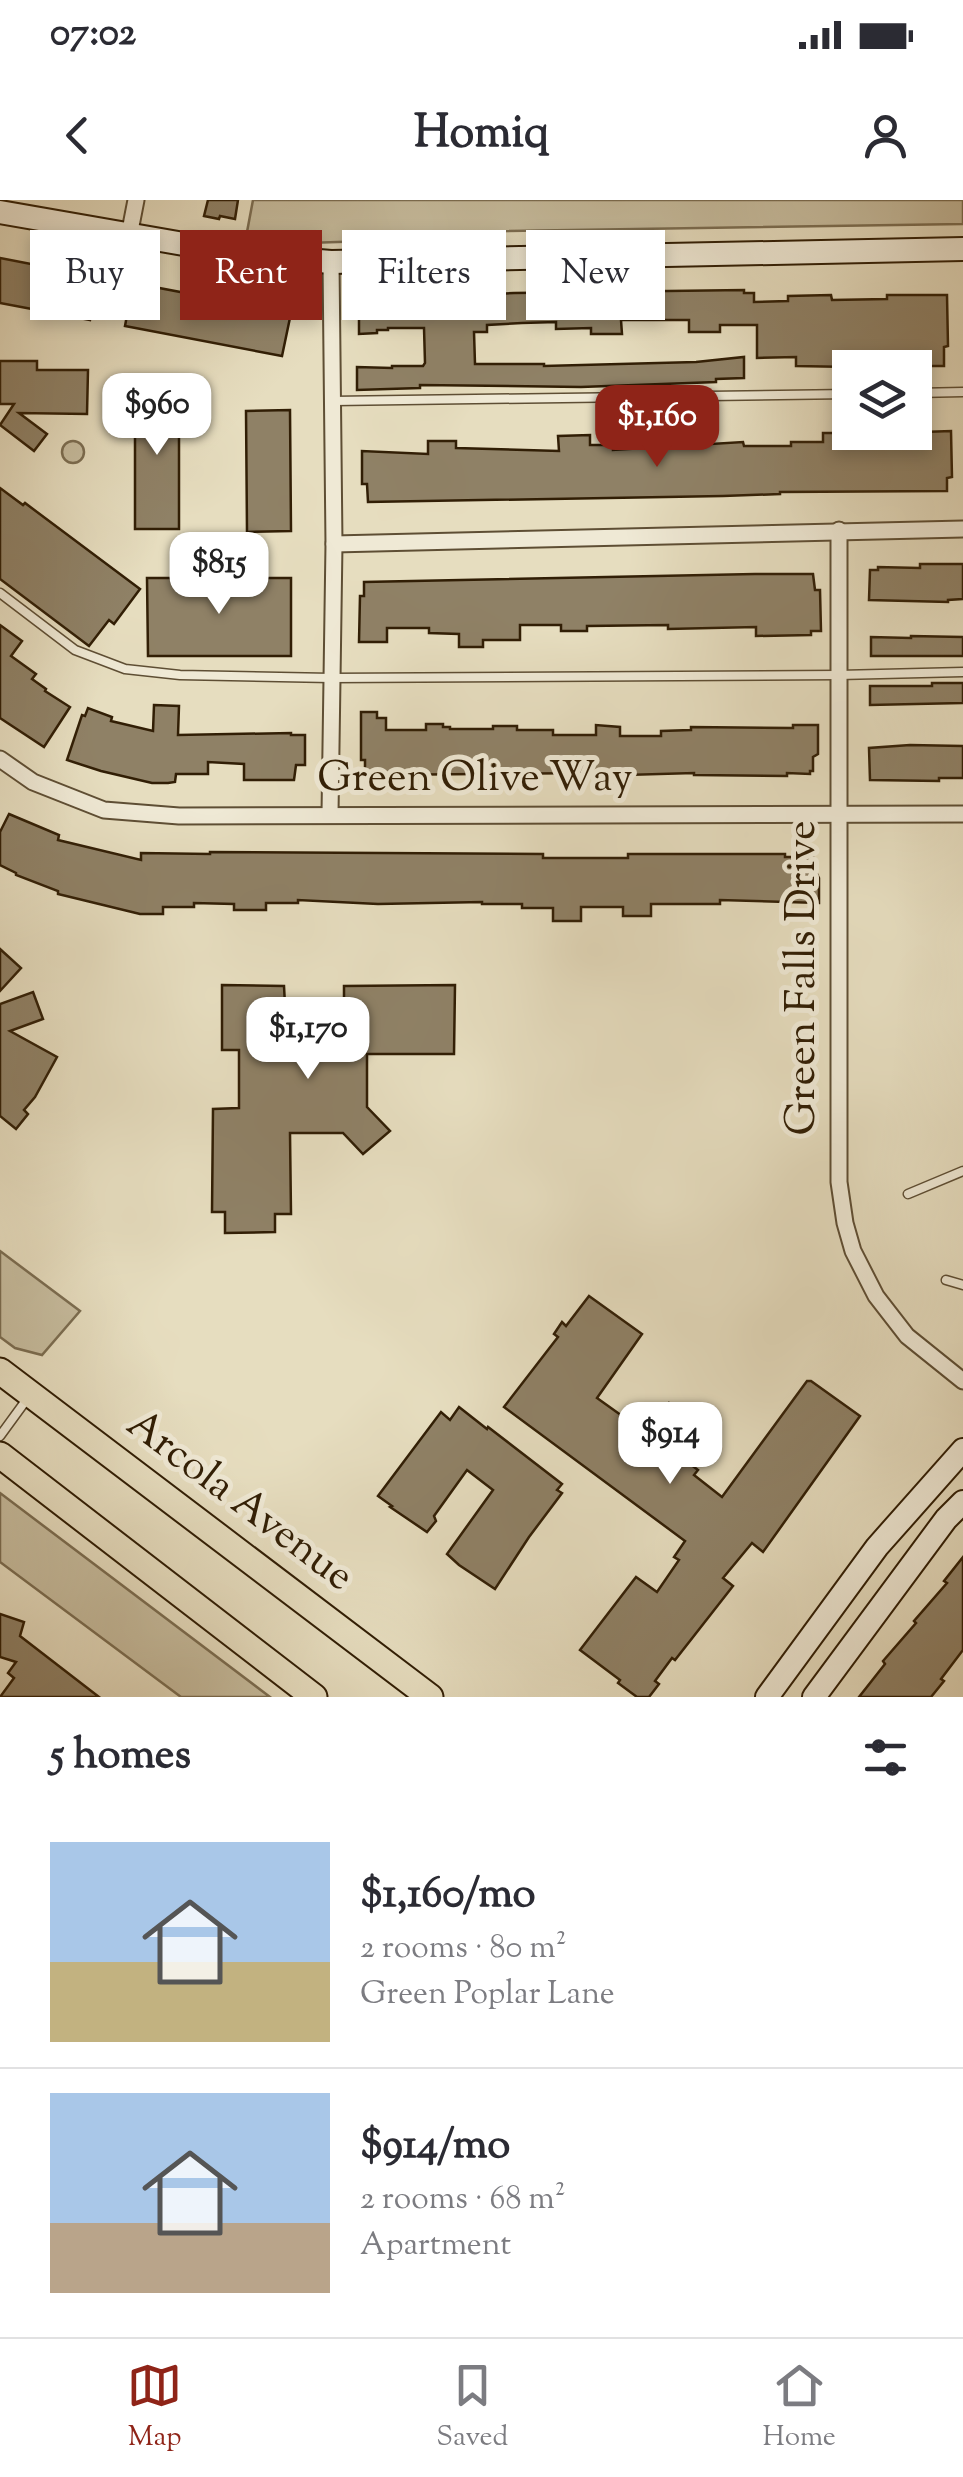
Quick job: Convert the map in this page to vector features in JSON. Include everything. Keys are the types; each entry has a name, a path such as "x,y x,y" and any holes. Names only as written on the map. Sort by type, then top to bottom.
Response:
{"main road":[{"name":"Arcola Avenue","path":"0,1372 430,1697"},
{"path":"0,1455 314,1697"}],"street":[{"path":"130,230 136,200"},
{"path":"0,212 97,230"},
{"path":"160,241 247,255 331,262 963,250"},
{"path":"330,814 334,544 331,262"},
{"path":"334,544 963,529"},
{"name":"Green Falls Drive","path":"839,530 839,1182 852,1252 876,1296 906,1336 963,1381"},
{"name":"Green Olive Way","path":"0,759 33,782 104,810 179,816 963,814"},
{"path":"766,1697 877,1546 963,1450"},
{"path":"814,1697 946,1519 963,1502"}],"lane":[{"path":"932,393 963,392"},
{"path":"333,401 832,394"},
{"path":"0,593 76,650 124,669 180,675 332,678 963,672"},
{"path":"908,1194 963,1171"},
{"path":"946,1280 963,1284"},
{"path":"0,1436 31,1394"}],"shaded area":[{"path":"253,200 963,200 963,224 342,230 342,242 322,242 322,230 247,230"},
{"path":"73,441 81,444 81,460 73,463 65,460 62,452 65,444"},
{"path":"0,1251 80,1311 42,1355 15,1348 0,1337"},
{"path":"0,1493 270,1697 181,1697 0,1562"}],"building":[{"path":"208,200 238,200 235,219 204,216"},
{"path":"0,258 30,264 30,309 0,303"},
{"path":"160,288 180,292 180,320 290,320 282,356 125,326 126,320 160,320"},
{"path":"744,290 754,293 754,302 788,301 788,296 831,295 832,300 947,295 948,346 944,347 944,366 932,366 932,350 832,350 832,367 796,366 796,357 757,358 757,325 720,325 720,332 689,332 689,320 665,320 665,291"},
{"path":"506,293 526,293 526,320 621,320 622,334 591,334 591,328 556,329 556,322 487,325 487,332 474,332 475,364 544,366 744,357 744,378 581,387 420,385 357,390 357,367 392,368 425,363 424,328 388,328 359,334 359,320 506,320"},
{"path":"0,361 37,361 37,370 88,370 87,414 19,413 47,434 34,451 0,425 14,404 0,404"},
{"path":"135,386 179,386 179,529 135,529"},
{"path":"290,410 291,531 247,532 246,411"},
{"path":"951,431 952,477 947,478 947,491 368,502 367,484 362,484 362,451 428,454 428,441 456,441 456,448 559,451 558,436 590,435 590,445 613,445 613,450 743,442 744,446 791,446 791,442 823,442 823,433 832,433 832,450 932,450 932,432"},
{"path":"0,488 140,589 114,624 109,620 89,646 0,579"},
{"path":"920,564 963,564 963,599 869,600 870,570 920,568"},
{"path":"813,574 815,590 820,590 821,631 811,631 811,635 756,636 756,627 587,626 587,631 561,631 561,625 520,625 520,640 483,640 483,647 459,647 459,634 429,633 429,628 387,628 387,642 359,642 364,582"},
{"path":"147,578 291,578 291,656 148,656"},
{"path":"0,625 22,641 11,656 36,674 32,679 45,691 70,707 44,747 0,718"},
{"path":"871,637 963,637 963,656 871,656"},
{"path":"963,683 963,703 870,705 870,686"},
{"path":"154,705 179,706 178,735 305,735 305,765 296,765 294,780 244,780 244,764 208,762 208,774 176,774 175,782 152,783 67,760 88,708 112,717 111,721 153,731"},
{"path":"361,712 377,712 377,718 386,718 386,730 426,730 426,724 443,724 450,729 517,726 517,730 553,730 553,735 596,735 596,725 620,727 620,736 661,736 661,731 691,727 818,725 818,754 813,757 810,774 787,776 368,775 365,760 361,760"},
{"path":"963,746 963,778 870,780 869,748"},
{"path":"9,814 59,835 58,840 141,860 141,853 210,852 543,854 543,858 628,858 628,854 813,857 813,874 819,878 819,903 720,900 720,904 651,904 651,916 623,916 623,907 581,907 581,921 553,921 553,908 482,902 378,904 298,900 266,903 266,910 234,910 234,904 194,903 194,907 163,907 163,914 140,914 58,894 0,865 0,832"},
{"path":"0,949 21,968 0,991"},
{"path":"222,985 284,986 285,1005 344,1004 344,986 455,985 454,1054 367,1054 367,1107 390,1131 363,1154 343,1133 290,1133 291,1214 275,1214 275,1232 225,1233 225,1212 212,1212 213,1109 239,1108 239,1050 222,1050"},
{"path":"33,992 43,1019 10,1031 57,1057 24,1110 28,1114 16,1129 0,1116 0,1004"},
{"path":"589,1296 642,1334 597,1398 646,1433 669,1403 698,1425 677,1454 698,1470 694,1475 722,1497 807,1381 860,1416 763,1552 752,1543 723,1578 733,1586 675,1660 672,1658 649,1697 637,1697 580,1650 636,1577 657,1592 679,1560 674,1557 685,1541 504,1407 558,1337 554,1334 562,1322 566,1326"},
{"path":"459,1407 562,1484 557,1490 562,1493 495,1589 447,1554 493,1490 467,1470 427,1532 378,1496 441,1412 450,1420"},
{"path":"963,1557 963,1650 941,1679 944,1681 931,1697 859,1697 947,1583 944,1581"},
{"path":"0,1614 24,1622 20,1636 99,1697 0,1697 14,1678 8,1673 16,1662 0,1657"}]}
